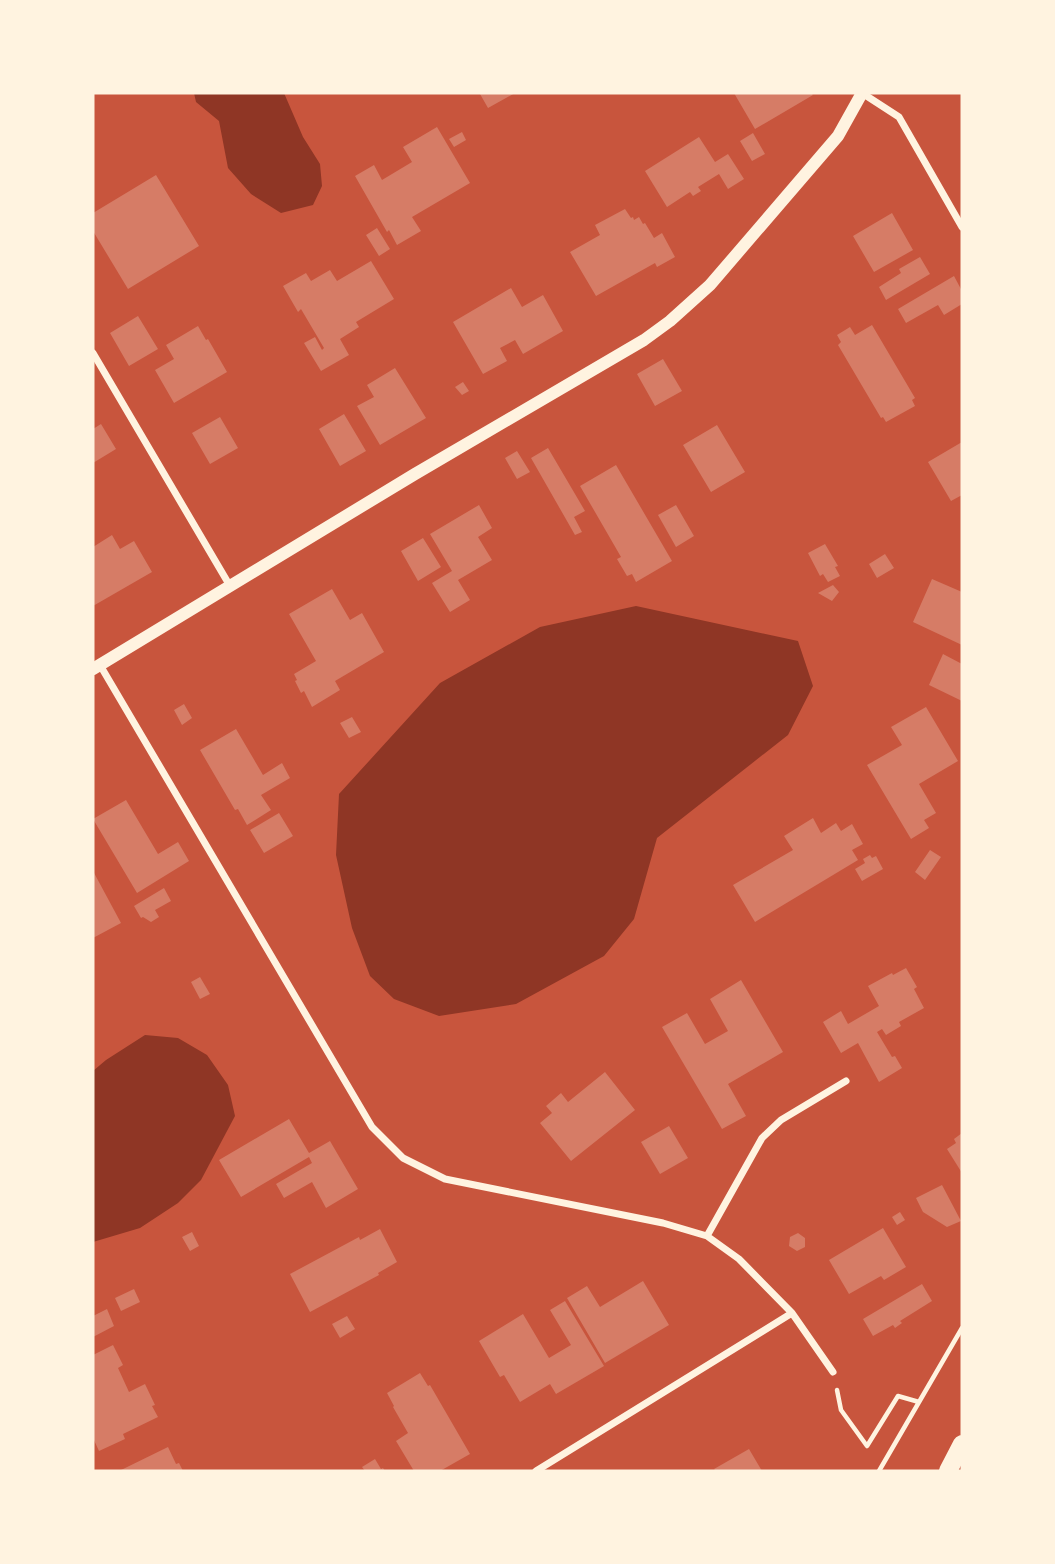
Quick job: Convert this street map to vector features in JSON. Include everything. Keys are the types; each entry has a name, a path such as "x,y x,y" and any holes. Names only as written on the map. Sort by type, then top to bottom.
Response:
{"main road":[{"path":"948,1471 962,1444"}],"street":[{"path":"833,1372 792,1313 739,1259 706,1236 663,1223 445,1179 403,1158 372,1127 97,667 415,474 644,340 670,321 710,285 838,136 862,93 899,117 962,227"},
{"path":"93,353 230,586"},
{"path":"706,1236 762,1138 781,1120 846,1081"},
{"path":"536,1471 792,1313"}],"path":[{"path":"879,1471 962,1328"},
{"path":"833,1372 841,1410 867,1446 898,1396 919,1402"}],"shaded area":[{"path":"194,93 284,93 303,137 320,164 322,186 313,205 281,213 251,194 228,168 219,121 196,102"},
{"path":"636,606 798,641 813,686 788,735 657,838 634,919 604,956 516,1004 439,1016 394,999 370,976 352,928 336,855 339,794 440,683 540,627"},
{"path":"145,1035 178,1038 207,1055 228,1085 235,1116 201,1180 178,1203 140,1228 93,1242 93,1071"}],"building":[{"path":"515,93 488,108 480,94"},
{"path":"734,93 811,93 813,95 755,129"},
{"path":"437,127 470,183 412,217 421,231 397,245 355,176 374,165 382,180 412,162 403,147"},
{"path":"462,132 466,140 454,147 449,139"},
{"path":"753,133 765,154 752,161 740,141"},
{"path":"699,137 715,162 728,154 744,179 728,189 719,174 698,187 701,191 693,196 690,192 667,207 645,171"},
{"path":"156,175 199,246 128,289 93,231 93,213"},
{"path":"625,209 631,218 634,220 639,217 643,224 645,223 654,238 662,233 675,257 657,267 655,263 596,296 570,252 600,235 595,225"},
{"path":"892,213 913,250 874,272 853,236"},
{"path":"377,228 390,249 379,256 366,235"},
{"path":"920,257 930,274 886,300 879,287 901,273 899,269"},
{"path":"371,261 394,299 356,322 359,327 340,339 349,355 321,371 304,343 315,337 322,350 324,348 301,309 298,312 283,286 306,273 311,281 330,270 337,281"},
{"path":"954,276 962,291 962,304 944,315 938,305 906,323 898,309"},
{"path":"511,288 522,307 543,295 563,331 523,354 515,340 500,348 507,361 483,374 453,322"},
{"path":"138,316 158,349 129,366 110,333"},
{"path":"872,325 915,398 912,400 915,406 886,422 881,418 838,345 841,342 837,335 850,327 855,335"},
{"path":"198,326 227,372 174,403 155,370 174,359 166,345"},
{"path":"663,359 682,391 655,406 637,374"},
{"path":"395,368 426,418 380,445 357,406 374,397 367,385"},
{"path":"463,382 469,391 462,395 455,387"},
{"path":"344,414 366,451 340,466 319,429"},
{"path":"220,417 238,448 210,464 192,433"},
{"path":"101,424 116,449 93,463 93,429"},
{"path":"717,425 745,472 711,492 683,445"},
{"path":"962,442 962,495 951,501 928,462"},
{"path":"548,448 585,511 574,517 582,532 575,535 531,458"},
{"path":"517,451 530,472 517,479 505,458"},
{"path":"616,465 672,561 636,582 632,574 627,576 617,559 621,557 580,486"},
{"path":"479,505 492,528 478,537 492,560 458,580 470,600 450,612 432,583 452,571 430,534"},
{"path":"676,505 694,536 676,547 658,515"},
{"path":"112,535 120,549 134,541 152,572 93,606 93,547"},
{"path":"423,538 441,567 418,581 401,551"},
{"path":"825,544 838,566 835,567 840,576 828,582 823,574 820,576 808,553"},
{"path":"885,554 894,568 877,578 869,564"},
{"path":"932,579 962,592 962,645 913,622"},
{"path":"833,585 839,592 832,601 818,593"},
{"path":"332,589 350,620 362,613 384,652 335,681 340,690 312,707 304,691 301,693 294,674 316,661 289,614"},
{"path":"943,654 962,664 962,701 929,685"},
{"path":"184,704 192,718 182,725 174,710"},
{"path":"926,707 958,761 919,784 936,813 924,820 929,828 911,839 867,765 902,745 891,727"},
{"path":"352,717 361,732 349,738 340,723"},
{"path":"236,729 263,775 282,763 290,778 261,795 271,810 247,825 238,809 235,810 200,750"},
{"path":"126,800 158,854 178,842 189,861 137,893 93,819"},
{"path":"279,813 293,836 264,853 250,830"},
{"path":"813,818 821,833 836,823 841,831 852,824 863,844 852,850 858,860 755,922 733,885 793,850 784,836"},
{"path":"930,850 941,857 925,880 915,872"},
{"path":"870,855 872,858 876,856 883,869 862,881 855,869 865,863 863,859"},
{"path":"93,871 121,923 93,938"},
{"path":"164,888 171,901 155,910 159,917 151,922 141,918 134,906"},
{"path":"906,968 917,987 914,989 924,1008 899,1022 901,1026 886,1035 882,1029 877,1032 902,1068 879,1082 858,1043 841,1053 823,1022 841,1011 848,1024 879,1006 868,986"},
{"path":"200,977 210,994 200,999 191,982"},
{"path":"741,980 783,1052 728,1084 746,1116 722,1129 662,1027 687,1013 705,1044 728,1031 710,999"},
{"path":"605,1072 635,1110 571,1161 540,1123 552,1113 546,1106 561,1093 568,1102"},
{"path":"289,1119 309,1153 330,1141 358,1189 326,1208 312,1182 284,1198 276,1184 312,1163 309,1157 241,1197 219,1160"},
{"path":"669,1126 688,1158 660,1174 641,1142"},
{"path":"962,1133 962,1173 947,1149 956,1143 954,1139"},
{"path":"942,1185 961,1221 947,1227 923,1212 916,1198"},
{"path":"900,1212 905,1220 897,1225 892,1217"},
{"path":"883,1228 906,1267 884,1280 881,1276 849,1294 829,1260"},
{"path":"380,1229 397,1262 378,1273 379,1275 310,1312 290,1274 359,1237 360,1240"},
{"path":"192,1232 199,1246 190,1251 182,1237"},
{"path":"798,1233 805,1238 805,1247 797,1251 789,1246 790,1237"},
{"path":"643,1281 669,1325 605,1363 567,1298 587,1286 600,1307"},
{"path":"922,1284 932,1301 900,1321 902,1323 895,1328 893,1325 873,1336 863,1319"},
{"path":"134,1289 140,1302 121,1311 115,1298"},
{"path":"565,1301 604,1366 556,1394 550,1384 520,1402 504,1375 500,1377 479,1341 523,1314 549,1358 571,1345 550,1310"},
{"path":"107,1309 114,1326 93,1337 93,1316"},
{"path":"347,1316 355,1329 340,1338 332,1324"},
{"path":"113,1345 123,1365 118,1368 129,1392 145,1384 158,1417 123,1434 125,1439 99,1451 93,1438 93,1355"},
{"path":"420,1373 428,1386 430,1385 470,1454 440,1471 414,1471 396,1441 408,1433 387,1393"},
{"path":"168,1447 176,1464 179,1463 183,1471 119,1471"},
{"path":"749,1449 762,1471 714,1469"},
{"path":"375,1459 385,1471 365,1471 362,1467"}]}
